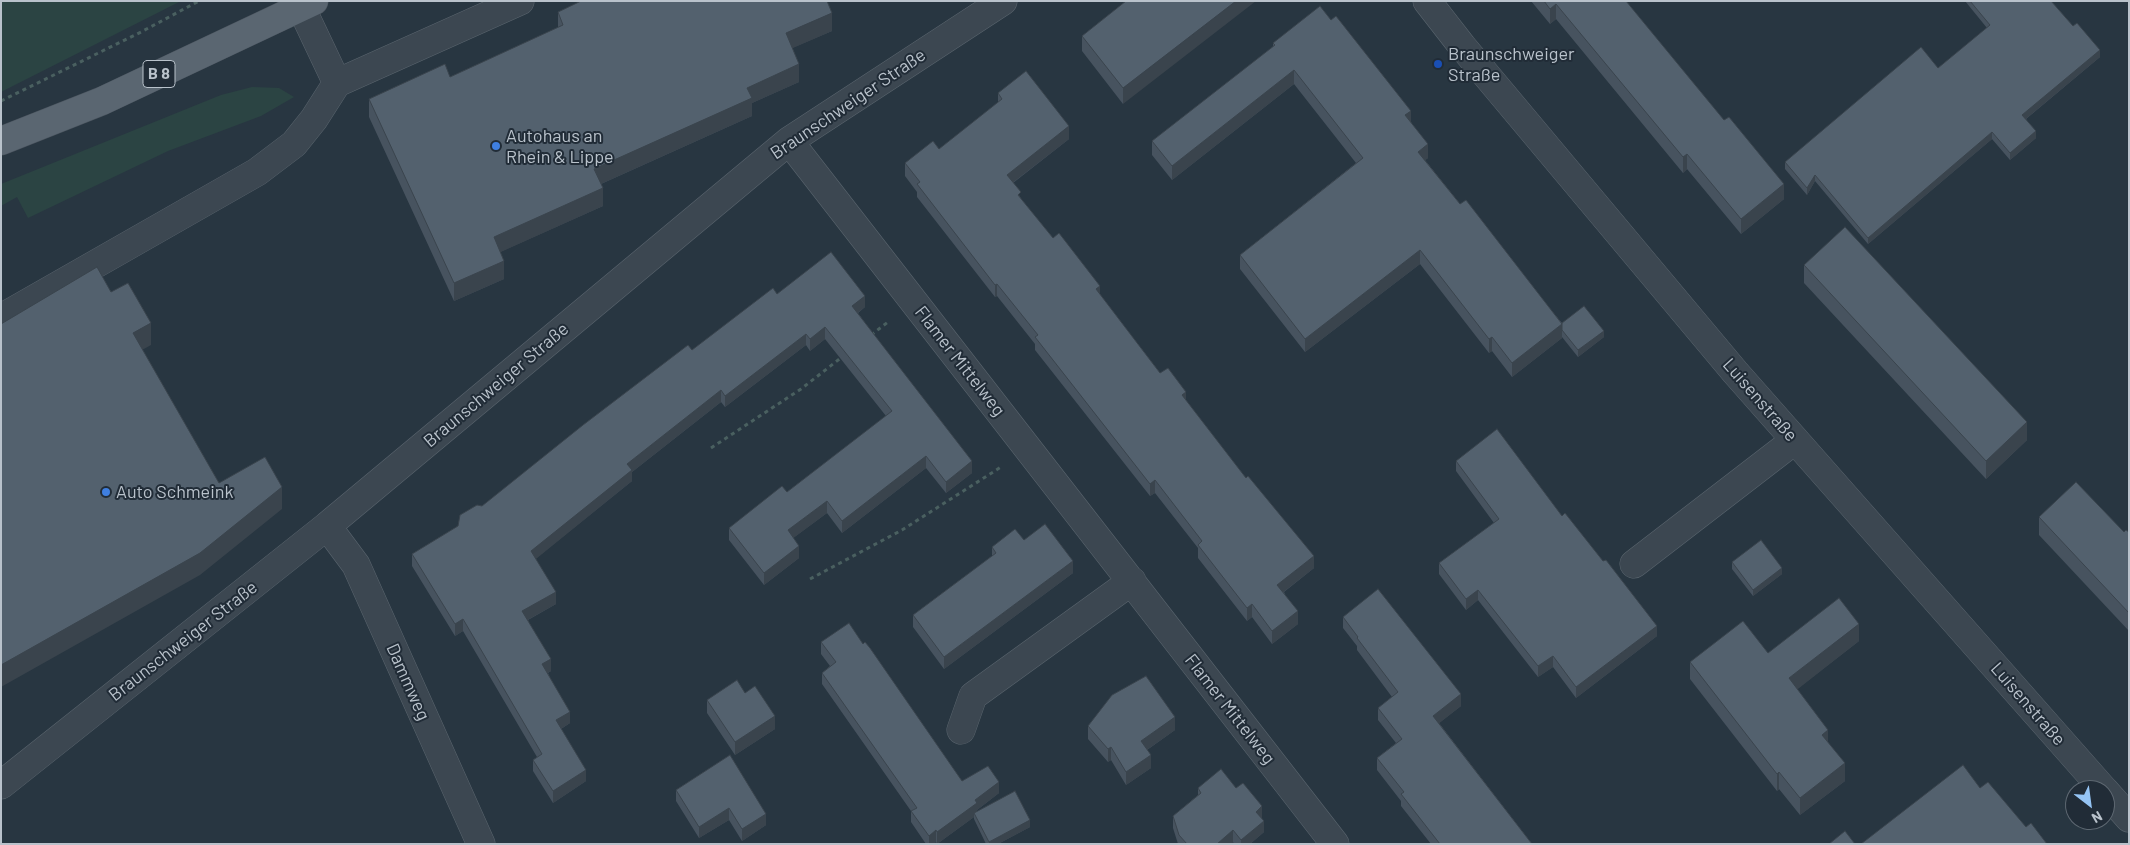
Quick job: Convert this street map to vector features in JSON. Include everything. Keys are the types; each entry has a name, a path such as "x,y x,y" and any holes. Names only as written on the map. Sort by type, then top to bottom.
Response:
{"main road":[{"name":"B 8","path":"1,141 102,101 308,4"}],"street":[{"path":"1,318 257,172 294,144 314,119 337,83 520,1"},
{"name":"Braunschweiger Straße","path":"1,785 327,526 789,140 1003,1"},
{"name":"Luisenstraße","path":"1427,1 1462,46 1729,365 2096,780"},
{"path":"308,4 337,83"},
{"name":"Flamer Mittelweg","path":"789,140 1132,582 1328,841"},
{"path":"1634,564 1795,440"},
{"name":"Dammweg","path":"327,526 356,565 481,844"},
{"path":"961,730 973,696 1132,582"},
{"name":"Luisenstraße","path":"2115,802 2129,818"}],"path":[{"path":"1,101 142,32 200,1"},
{"path":"869,336 914,301"},
{"path":"711,448 801,389 846,354"},
{"path":"810,579 902,530 1029,450"}],"green space":[{"path":"1,1 181,1 1,92"},
{"path":"252,87 279,88 294,97 261,116 168,151 28,218 17,197 1,206 1,184 221,95"}],"building":[{"path":"581,1 827,1 832,13 786,33 799,64 747,88 752,98 594,169 603,188 494,237 504,261 454,283 369,99 445,64 450,77 563,25 558,12"},
{"path":"1126,1 1236,1 1123,88 1082,36"},
{"path":"1544,1 1626,1 1724,120 1729,117 1784,184 1741,219 1687,154 1683,157 1556,4 1550,9"},
{"path":"1970,1 2051,1 2073,26 2077,23 2100,50 2022,115 2036,131 2010,153 1992,132 1868,238 1815,175 1807,188 1785,162 1921,47 1938,68 1990,25"},
{"path":"1320,6 1331,20 1336,16 1411,111 1405,115 1428,144 1418,152 1460,204 1466,200 1562,324 1512,363 1492,337 1489,339 1420,250 1305,339 1240,255 1363,158 1294,70 1172,166 1152,141 1275,45 1273,43"},
{"path":"1026,71 1069,126 1007,175 1021,192 1018,195 1053,238 1059,233 1100,286 1096,289 1160,373 1168,368 1186,392 1182,395 1246,478 1248,476 1314,556 1277,585 1298,611 1272,631 1252,604 1247,608 1198,545 1202,541 1155,480 1150,484 1035,337 1038,335 997,284 995,285 917,184 920,182 905,163 933,141 939,149 1002,99 998,93"},
{"path":"1845,227 2027,422 1986,461 1804,265"},
{"path":"831,252 865,296 852,306 972,461 946,482 926,456 842,521 827,501 788,530 799,546 764,573 729,528 782,486 787,492 892,411 825,327 810,339 806,334 725,396 721,390 627,464 632,470 531,551 556,592 522,611 551,659 542,664 570,712 556,720 586,770 553,791 533,760 542,754 463,619 455,624 412,554 458,526 460,515 477,505 482,506 583,425 688,345 692,350 773,288 777,294"},
{"name":"Auto Schmeink","path":"97,267 111,292 128,283 151,323 133,333 219,483 265,457 282,487 200,553 1,665 1,324"},
{"path":"1584,306 1604,331 1578,350 1562,330 1562,323"},
{"path":"1497,429 1562,516 1565,513 1603,561 1606,560 1657,626 1576,687 1553,656 1538,666 1478,590 1466,599 1439,563 1499,519 1456,461"},
{"path":"2076,482 2124,532 2126,530 2129,532 2129,613 2039,517"},
{"path":"1045,524 1073,561 944,657 913,615 996,553 992,547 1015,529 1024,540"},
{"path":"1761,540 1782,568 1753,590 1732,562"},
{"path":"1378,589 1461,694 1433,716 1532,844 1440,844 1401,794 1404,792 1377,758 1402,739 1378,708 1398,692 1343,617"},
{"path":"1839,598 1859,624 1789,678 1828,730 1822,735 1845,763 1800,798 1779,772 1777,774 1690,662 1743,621 1768,653"},
{"path":"849,623 863,644 865,642 870,648 962,781 988,766 999,782 975,800 977,803 929,836 911,811 917,808 822,673 836,662 821,642"},
{"path":"1146,676 1175,717 1141,741 1151,755 1126,772 1111,747 1108,749 1088,726 1112,695"},
{"path":"737,680 745,693 755,686 775,716 735,742 707,700"},
{"path":"730,755 766,814 742,829 729,808 699,827 676,790"},
{"path":"1963,765 1980,788 1988,782 2026,827 2031,823 2047,844 1861,844"},
{"path":"1221,769 1236,788 1243,783 1262,806 1256,812 1264,821 1241,840 1233,830 1217,844 1187,844 1179,835 1173,816 1201,793 1198,788"},
{"path":"1015,791 1030,820 989,842 974,813"},
{"path":"1845,831 1855,844 1829,844"}],"place":[{"name":"Braunschweiger Straße","path":"1438,64"},
{"name":"Autohaus an Rhein & Lippe","path":"496,146"},
{"name":"Auto Schmeink","path":"106,492"}]}
